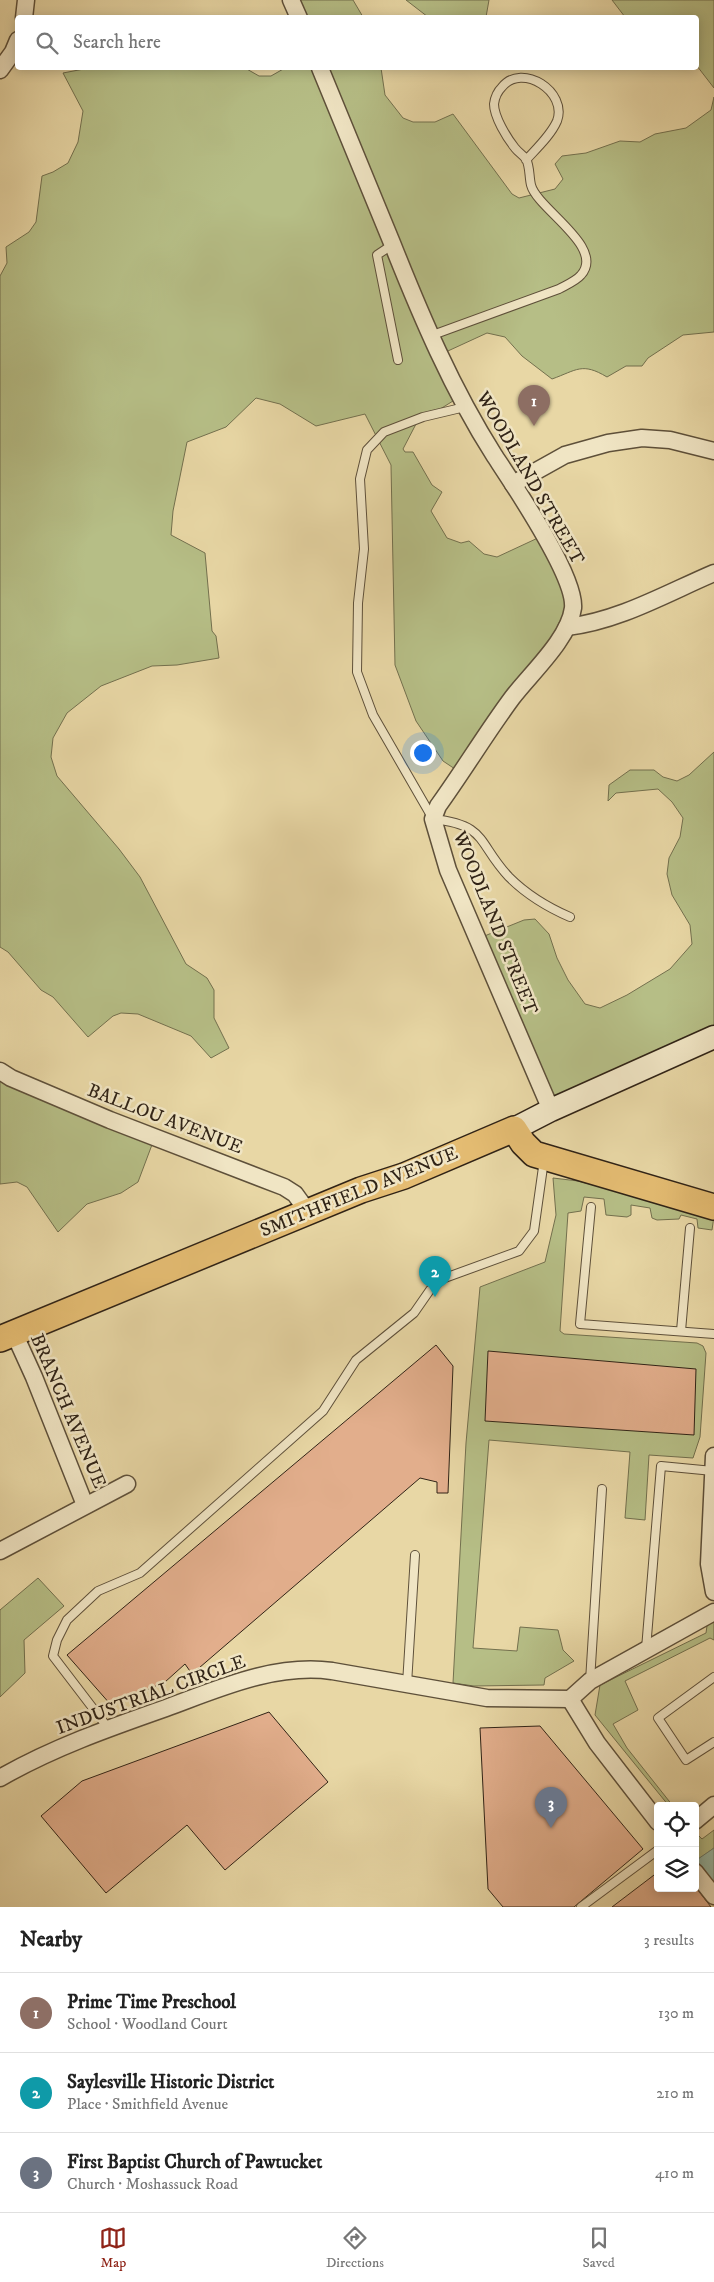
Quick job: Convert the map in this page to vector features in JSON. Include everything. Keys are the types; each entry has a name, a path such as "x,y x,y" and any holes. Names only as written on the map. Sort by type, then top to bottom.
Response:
{"main road":[{"name":"SMITHFIELD AVENUE","path":"7,1336 362,1190 404,1176 514,1129 551,1110 714,1037"},
{"path":"514,1129 522,1143 534,1154 714,1207"}],"street":[{"path":"24,15 26,0"},
{"path":"291,0 298,15"},
{"path":"0,70 15,47"},
{"name":"WOODLAND STREET","path":"321,70 430,336 465,407 531,513 565,575 573,606 568,627 512,698 438,806 434,819 448,870 551,1110"},
{"path":"513,484 565,455 608,443 642,438 670,440 714,451"},
{"path":"568,627 591,624 609,618 714,573"},
{"name":"BALLOU AVENUE","path":"0,1071 11,1078 110,1120 284,1187 295,1194 308,1212"},
{"name":"BRANCH AVENUE","path":"7,1336 34,1377 85,1505"},
{"path":"714,1463 709,1564 714,1592"},
{"path":"0,1551 127,1484"},
{"path":"654,1817 597,1743 570,1699 590,1681 714,1612"},
{"name":"INDUSTRIAL CIRCLE","path":"0,1778 21,1766 108,1728 219,1688 255,1677 287,1672 316,1668 487,1698 570,1699"},
{"path":"699,1818 714,1805"},
{"path":"699,1877 714,1896"}],"lane":[{"path":"430,336 559,289 577,278 585,269 586,257 576,238 532,188 526,160 514,146 496,114 494,104 496,93 514,77 523,76 549,90 558,108 557,119 552,130 526,160"},
{"path":"392,245 378,255 398,360"},
{"path":"465,407 422,417 384,432 367,450 360,479 364,549 358,603 357,672 373,714 434,819 454,821 470,828 482,838 494,860 525,892 549,908 570,917"},
{"path":"108,1728 53,1656 57,1640 67,1620 98,1591 140,1573 323,1411 356,1360 414,1313 430,1290 442,1279 519,1251 534,1231 545,1158"},
{"path":"591,1207 580,1324 714,1334"},
{"path":"681,1331 690,1228"},
{"path":"646,1649 661,1466 714,1463"},
{"path":"590,1681 602,1489"},
{"path":"407,1684 415,1555"},
{"path":"714,1677 658,1718 686,1760 714,1742"},
{"path":"581,1907 654,1853"}],"green space":[{"path":"285,0 353,0 362,15 293,15"},
{"path":"406,0 489,0 486,15 425,15"},
{"path":"612,0 714,0 714,88 699,69 699,15 623,15"},
{"path":"79,70 248,70 259,76 271,76 282,70 381,70 385,95 403,118 413,122 435,122 453,114 512,194 519,198 555,189 563,179 555,164 562,156 586,153 620,141 640,142 655,134 686,128 711,110 714,97 714,332 683,335 648,358 642,366 626,366 607,377 598,372 580,369 552,379 522,356 505,337 487,333 437,356 454,396 453,401 416,424 403,449 405,452 413,452 432,485 442,492 431,511 447,538 461,543 469,541 484,554 497,557 540,537 565,590 569,618 458,771 443,761 416,721 395,665 391,465 365,414 316,426 280,404 256,398 226,427 187,442 173,511 171,535 205,553 212,631 216,636 219,658 177,665 152,666 101,686 67,713 53,738 51,757 57,776 119,849 140,877 186,964 207,978 214,990 214,1018 229,1048 211,1058 191,1036 138,1014 121,1013 113,1016 88,1037 53,997 41,990 8,952 0,947 0,276 7,263 6,247 29,232 36,222 42,176 68,163 78,142 83,111 63,73"},
{"path":"714,752 714,1040 550,1110 482,937 524,920 535,919 549,934 557,958 568,980 585,1004 600,1008 627,995 670,969 692,944 690,925 672,895 667,874 669,858 680,837 683,818 672,802 658,789 616,793 608,801 609,785 630,770 654,770 663,777 677,781 689,775"},
{"path":"0,1076 153,1142 138,1182 121,1193 87,1204 58,1232 27,1187 17,1182 0,1184"},
{"path":"553,1178 578,1181 714,1216 712,1230 698,1228 697,1219 681,1215 679,1219 657,1220 652,1218 650,1208 631,1205 631,1215 627,1217 606,1215 604,1199 584,1197 581,1211 568,1213 560,1331 564,1334 697,1343 703,1346 706,1353 700,1437 693,1458 649,1455 645,1520 625,1518 630,1452 489,1440 473,1648 517,1651 520,1627 558,1630 563,1650 574,1661 545,1678 544,1685 474,1686 453,1683 466,1443 480,1287 545,1262 556,1215"},
{"path":"38,1578 64,1606 24,1640 25,1673 0,1697 0,1610"},
{"path":"710,1604 714,1612 714,1640 710,1638 625,1681 638,1710 613,1724 627,1748 670,1802 666,1802 595,1715 600,1685 706,1633"},
{"path":"714,1830 714,1848 699,1859 699,1836 702,1839"}],"shaded area":[{"path":"714,1848 714,1889 689,1907 632,1907 682,1892 699,1892 699,1858"}],"building":[{"path":"436,1345 453,1366 448,1493 437,1493 437,1482 420,1478 192,1674 185,1664 165,1682 111,1705 67,1655"},
{"path":"488,1351 696,1369 694,1435 485,1421"},
{"path":"269,1712 328,1782 225,1870 187,1825 106,1893 41,1816 82,1781"},
{"path":"540,1726 643,1849 574,1907 503,1907 488,1889 480,1728"},
{"path":"654,1875 654,1892 699,1891 711,1907 612,1907"}],"place":[{"name":"Prime Time Preschool","path":"534,426"},
{"name":"Saylesville Historic District","path":"435,1297"},
{"name":"First Baptist Church of Pawtucket","path":"551,1828"}]}
